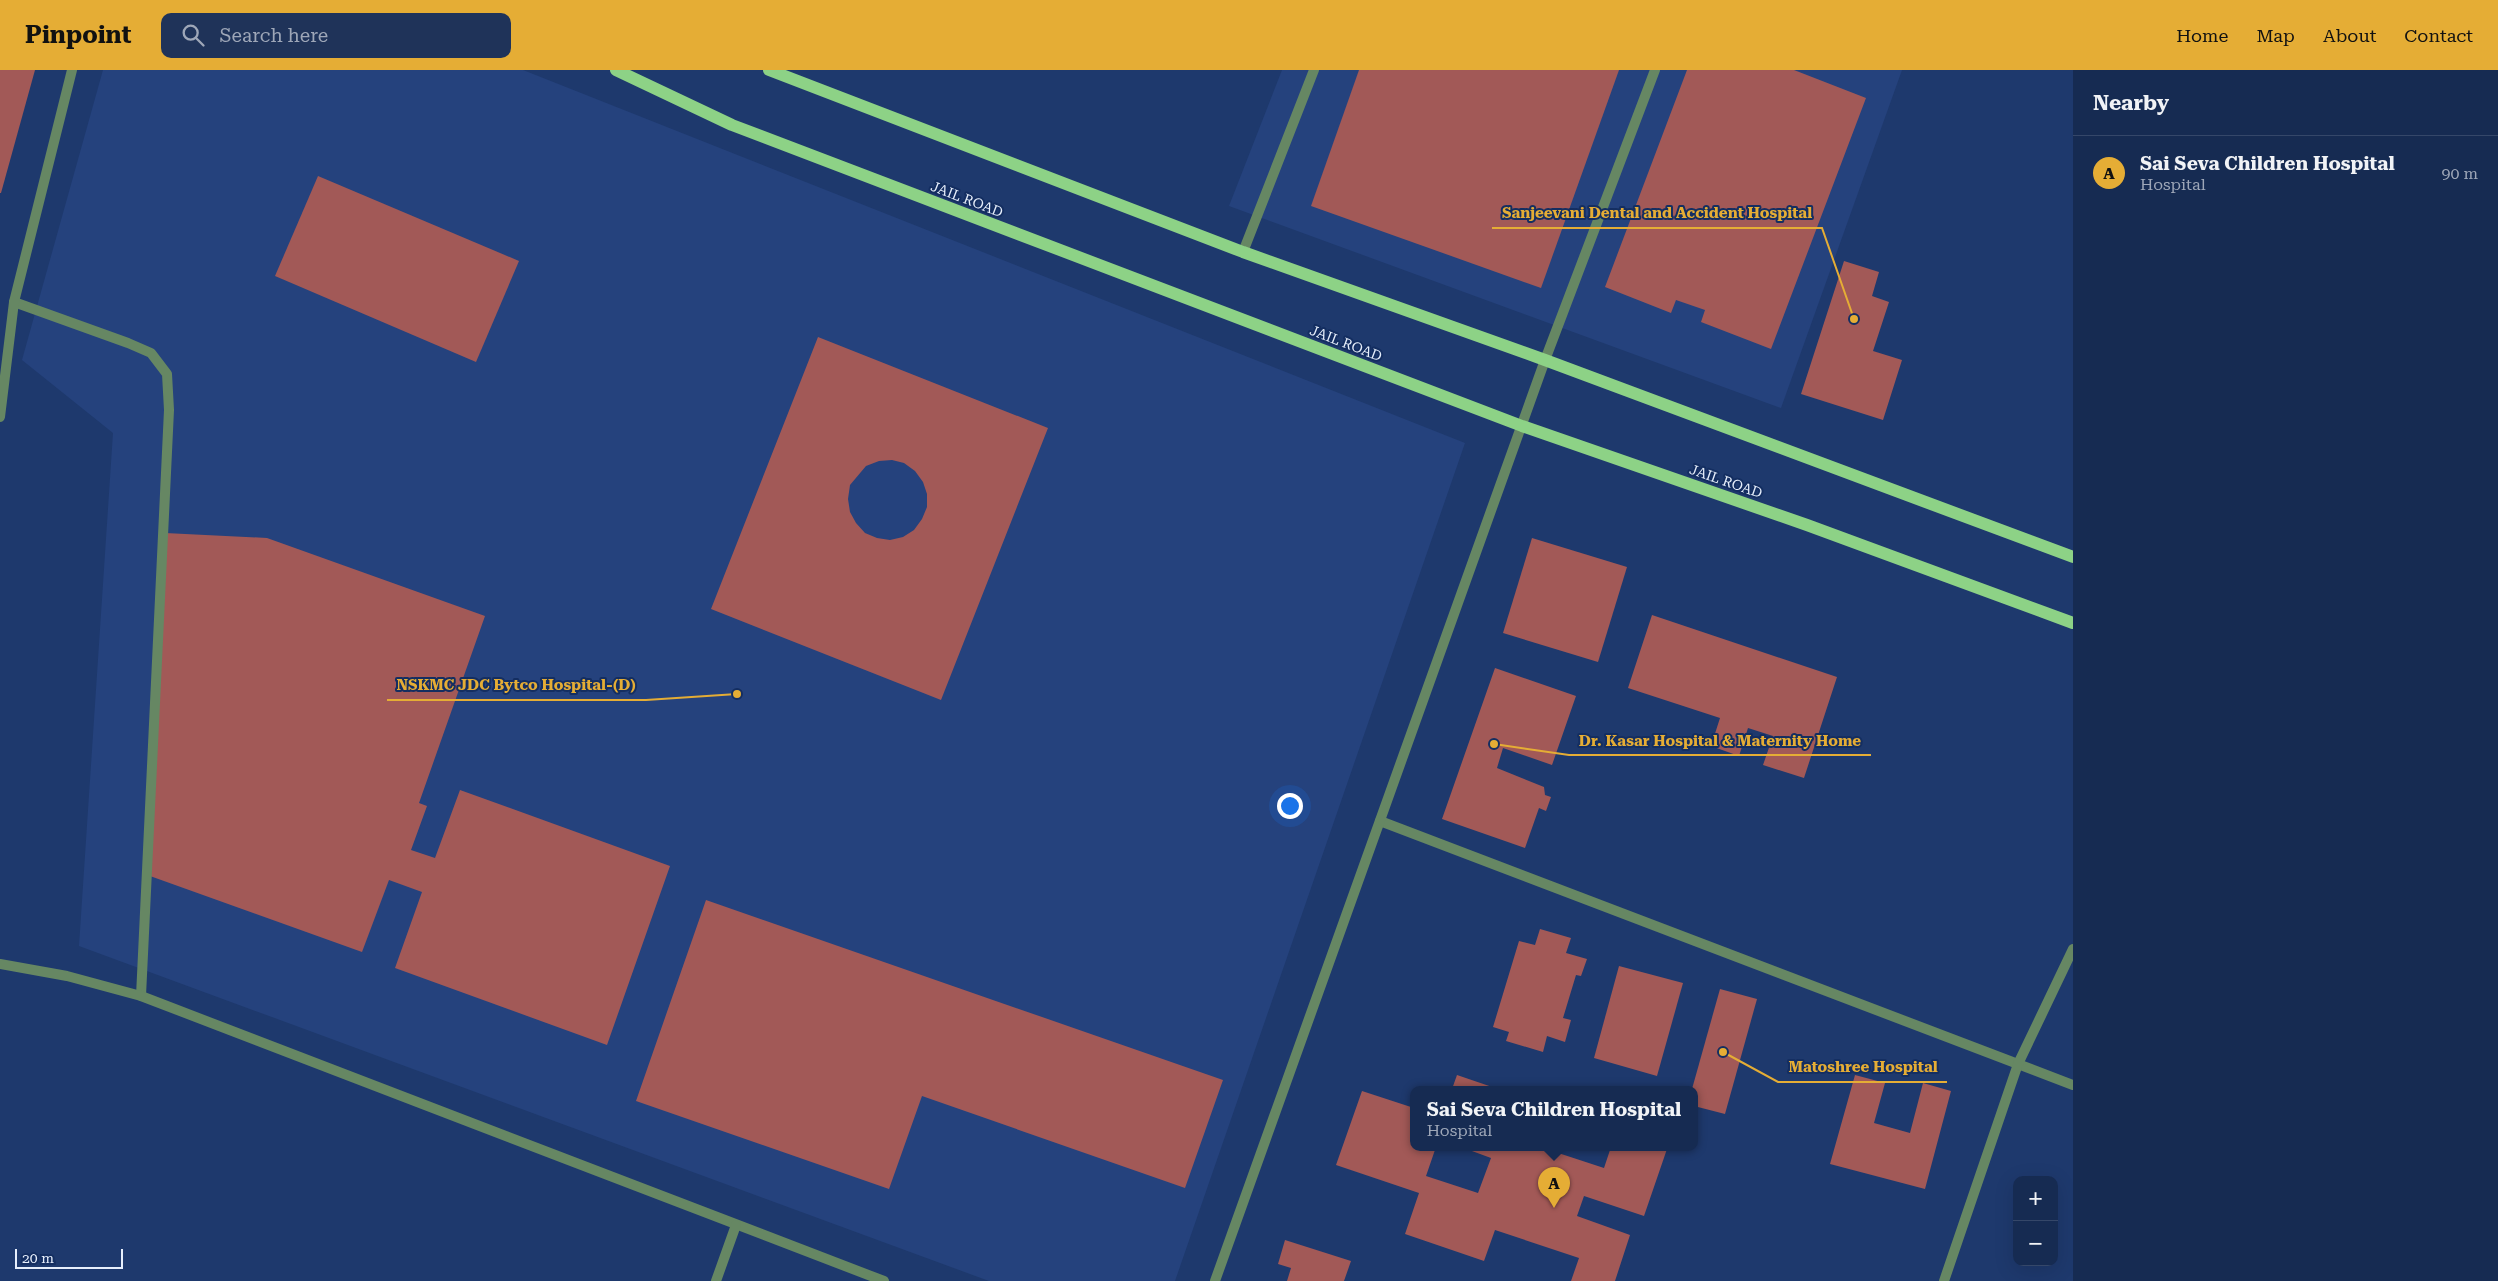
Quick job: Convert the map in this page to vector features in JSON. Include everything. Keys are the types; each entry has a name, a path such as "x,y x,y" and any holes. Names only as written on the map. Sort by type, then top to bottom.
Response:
{"main road":[{"name":"JAIL ROAD","path":"616,70 732,125 1522,426 1806,525 2073,623"},
{"path":"769,70 1244,252 1545,360 2073,557"}],"street":[{"path":"0,417 14,302 72,70"},
{"path":"1244,252 1314,70"},
{"path":"1214,1281 1545,360 1655,70"},
{"path":"14,302 151,353 166,374 169,410 141,996"},
{"path":"1380,821 2073,1085"},
{"path":"1944,1281 2018,1064 2073,949"},
{"path":"0,964 67,976 141,996 884,1281"},
{"path":"716,1281 736,1224"}],"shaded area":[{"path":"103,70 523,70 1465,443 1175,1281 989,1281 79,946 113,433 22,360"},
{"path":"1282,70 1902,70 1781,408 1229,206"}],"building":[{"path":"0,70 35,70 1,193 0,193"},
{"path":"1359,70 1619,70 1541,288 1311,206"},
{"path":"1687,70 1794,70 1866,98 1771,349 1701,322 1705,310 1676,300 1671,313 1605,287"},
{"path":"318,176 519,261 476,362 275,276"},
{"path":"1844,261 1879,272 1872,296 1889,302 1873,351 1902,360 1883,420 1801,394"},
{"path":"818,337 1048,428 941,700 711,609","holes":["892,460 904,463 915,471 923,482 927,494 927,507 922,519 914,530 903,537 890,540 877,538 865,533 856,523 850,512 848,499 850,485 866,466 879,461"]},
{"path":"165,533 267,538 485,616 419,803 427,806 411,850 435,858 460,790 670,866 607,1045 395,968 422,892 389,880 362,952 150,876"},
{"path":"1532,538 1627,567 1598,662 1503,633"},
{"path":"1652,615 1837,677 1804,778 1763,765 1773,736 1748,728 1739,756 1711,746 1720,718 1628,688"},
{"path":"1495,668 1576,696 1552,765 1503,748 1497,768 1544,787 1545,795 1551,797 1546,811 1539,808 1525,848 1442,819"},
{"path":"706,900 1223,1080 1185,1188 922,1096 889,1189 636,1101"},
{"path":"1540,929 1571,938 1566,953 1587,959 1581,976 1576,975 1563,1018 1571,1020 1565,1042 1547,1036 1543,1052 1506,1041 1509,1032 1493,1027 1519,941 1535,945"},
{"path":"1619,966 1683,983 1657,1076 1594,1058"},
{"path":"1720,989 1757,999 1725,1114 1698,1107 1698,1086 1693,1086"},
{"path":"1457,1075 1489,1086 1453,1086"},
{"path":"1855,1075 1885,1083 1874,1123 1910,1133 1923,1083 1951,1091 1925,1189 1830,1164"},
{"path":"1362,1091 1410,1107 1410,1151 1435,1151 1426,1176 1478,1193 1491,1158 1472,1151 1552,1151 1604,1168 1610,1151 1666,1151 1644,1216 1584,1196 1577,1216 1630,1235 1615,1281 1571,1281 1579,1258 1495,1230 1484,1261 1405,1234 1419,1193 1336,1165"},
{"path":"1285,1240 1351,1261 1344,1281 1287,1281 1291,1268 1278,1264"}],"place":[{"name":"Sanjeevani Dental and Accident Hospital","path":"1854,319"},
{"name":"NSKMC JDC Bytco Hospital-(D)","path":"737,694"},
{"name":"Dr. Kasar Hospital & Maternity Home","path":"1494,744"},
{"name":"Matoshree Hospital","path":"1723,1052"},
{"name":"Sai Seva Children Hospital","path":"1554,1208"}]}
